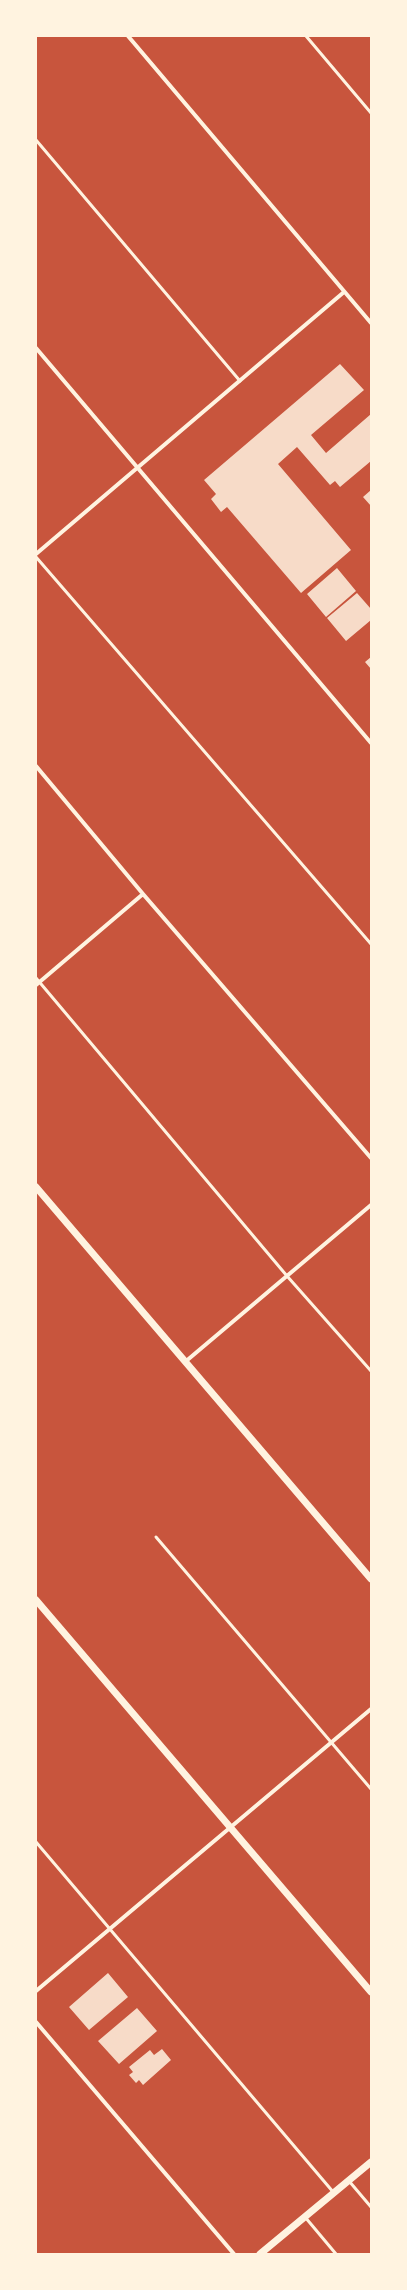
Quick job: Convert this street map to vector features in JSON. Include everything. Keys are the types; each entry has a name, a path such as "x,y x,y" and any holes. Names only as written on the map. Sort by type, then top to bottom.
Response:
{"street":[{"path":"128,36 371,323"},
{"path":"36,556 344,292"},
{"path":"36,348 137,469 371,743"},
{"path":"36,766 143,894 371,1158"},
{"path":"38,984 143,894"},
{"path":"36,1187 371,1578"},
{"path":"185,1362 371,1205"},
{"path":"36,1600 371,1992"},
{"path":"36,1991 371,1708"},
{"path":"36,2022 234,2254"},
{"path":"260,2254 371,2162"}],"lane":[{"path":"306,36 371,113"},
{"path":"36,140 240,381"},
{"path":"36,556 371,944"},
{"path":"36,978 38,984 287,1276 371,1371"},
{"path":"156,1537 371,1789"},
{"path":"36,1842 334,2193"},
{"path":"349,2181 371,2207"},
{"path":"306,2217 336,2254"}],"building":[{"path":"340,364 364,390 311,435 326,453 371,414 371,461 340,487 335,481 330,485 297,447 278,464 351,550 301,593 227,507 221,512 211,499 216,494 204,480"},
{"path":"371,490 371,506 363,497"},
{"path":"337,568 356,591 326,617 307,594"},
{"path":"357,593 371,609 371,620 346,641 327,618"},
{"path":"371,657 371,669 365,662"},
{"path":"108,1973 128,1997 89,2030 69,2007"},
{"path":"137,2008 157,2031 119,2064 98,2041"},
{"path":"162,2049 171,2060 143,2085 139,2080 136,2083 129,2075 133,2072 129,2067 150,2050 154,2055"}]}
